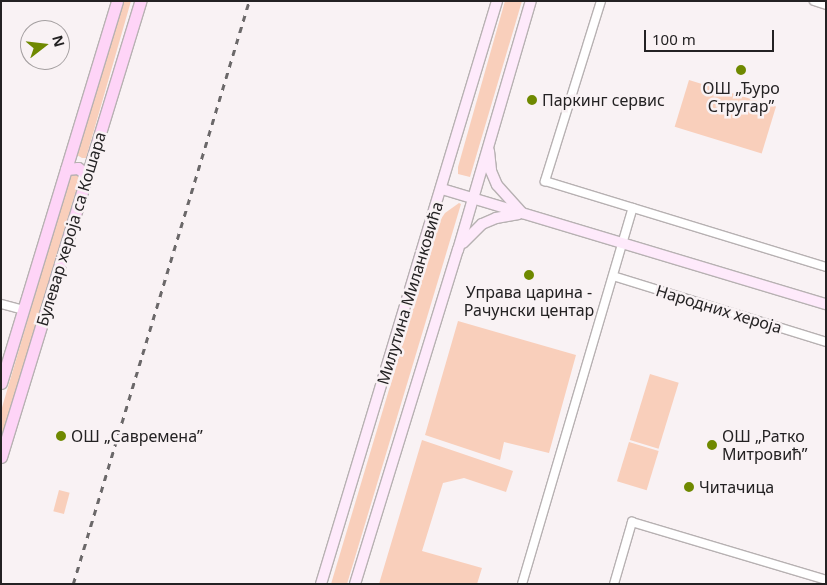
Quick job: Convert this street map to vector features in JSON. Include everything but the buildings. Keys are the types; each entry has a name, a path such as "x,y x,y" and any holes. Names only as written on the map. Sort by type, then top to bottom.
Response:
{"main road":[{"name":"Булевар хероја са Кошара","path":"1,382 117,1"},
{"name":"Булевар хероја са Кошара","path":"1,457 140,1"},
{"path":"70,155 80,161 91,161"},
{"path":"66,169 78,168 87,175"}],"street":[{"name":"Милутина Миланковића","path":"321,584 442,189 497,1"},
{"name":"Милутина Миланковића","path":"355,584 458,250 531,1"},
{"path":"600,1 546,181 826,267"},
{"path":"814,1 826,5"},
{"path":"489,143 491,171 497,185 522,213"},
{"path":"442,189 826,304"},
{"path":"522,584 633,208"},
{"path":"458,250 466,238 482,224 496,218 522,213"},
{"name":"Народних хероја","path":"613,276 826,341"},
{"path":"1,304 23,310"},
{"path":"614,584 632,522 826,580"}],"shaded area":[{"path":"121,1 131,1 86,158 82,158 77,155"},
{"path":"505,1 522,1 470,177 458,174 458,167"},
{"path":"689,80 776,107 762,153 675,127"},
{"path":"71,172 81,174 1,441 1,411"},
{"path":"459,203 461,204 347,584 331,584 439,222 445,213"},
{"path":"458,321 576,355 549,453 504,442 500,460 425,435"},
{"path":"650,374 679,383 659,449 630,440"},
{"path":"422,440 513,471 506,492 464,478 443,483 422,551 482,568 477,584 379,584"},
{"path":"629,442 659,451 647,490 617,481"},
{"path":"59,490 70,493 64,514 53,511"}],"railway":[{"path":"73,584 249,1"}],"place":[{"name":"ОШ „Ђуро Стругар”","path":"741,70"},
{"name":"Паркинг сервис","path":"532,100"},
{"name":"Управа царина - Рачунски центар","path":"529,275"},
{"name":"ОШ „Савремена”","path":"61,436"},
{"name":"ОШ „Ратко Митровић”","path":"712,445"},
{"name":"Читачица","path":"689,487"}]}
